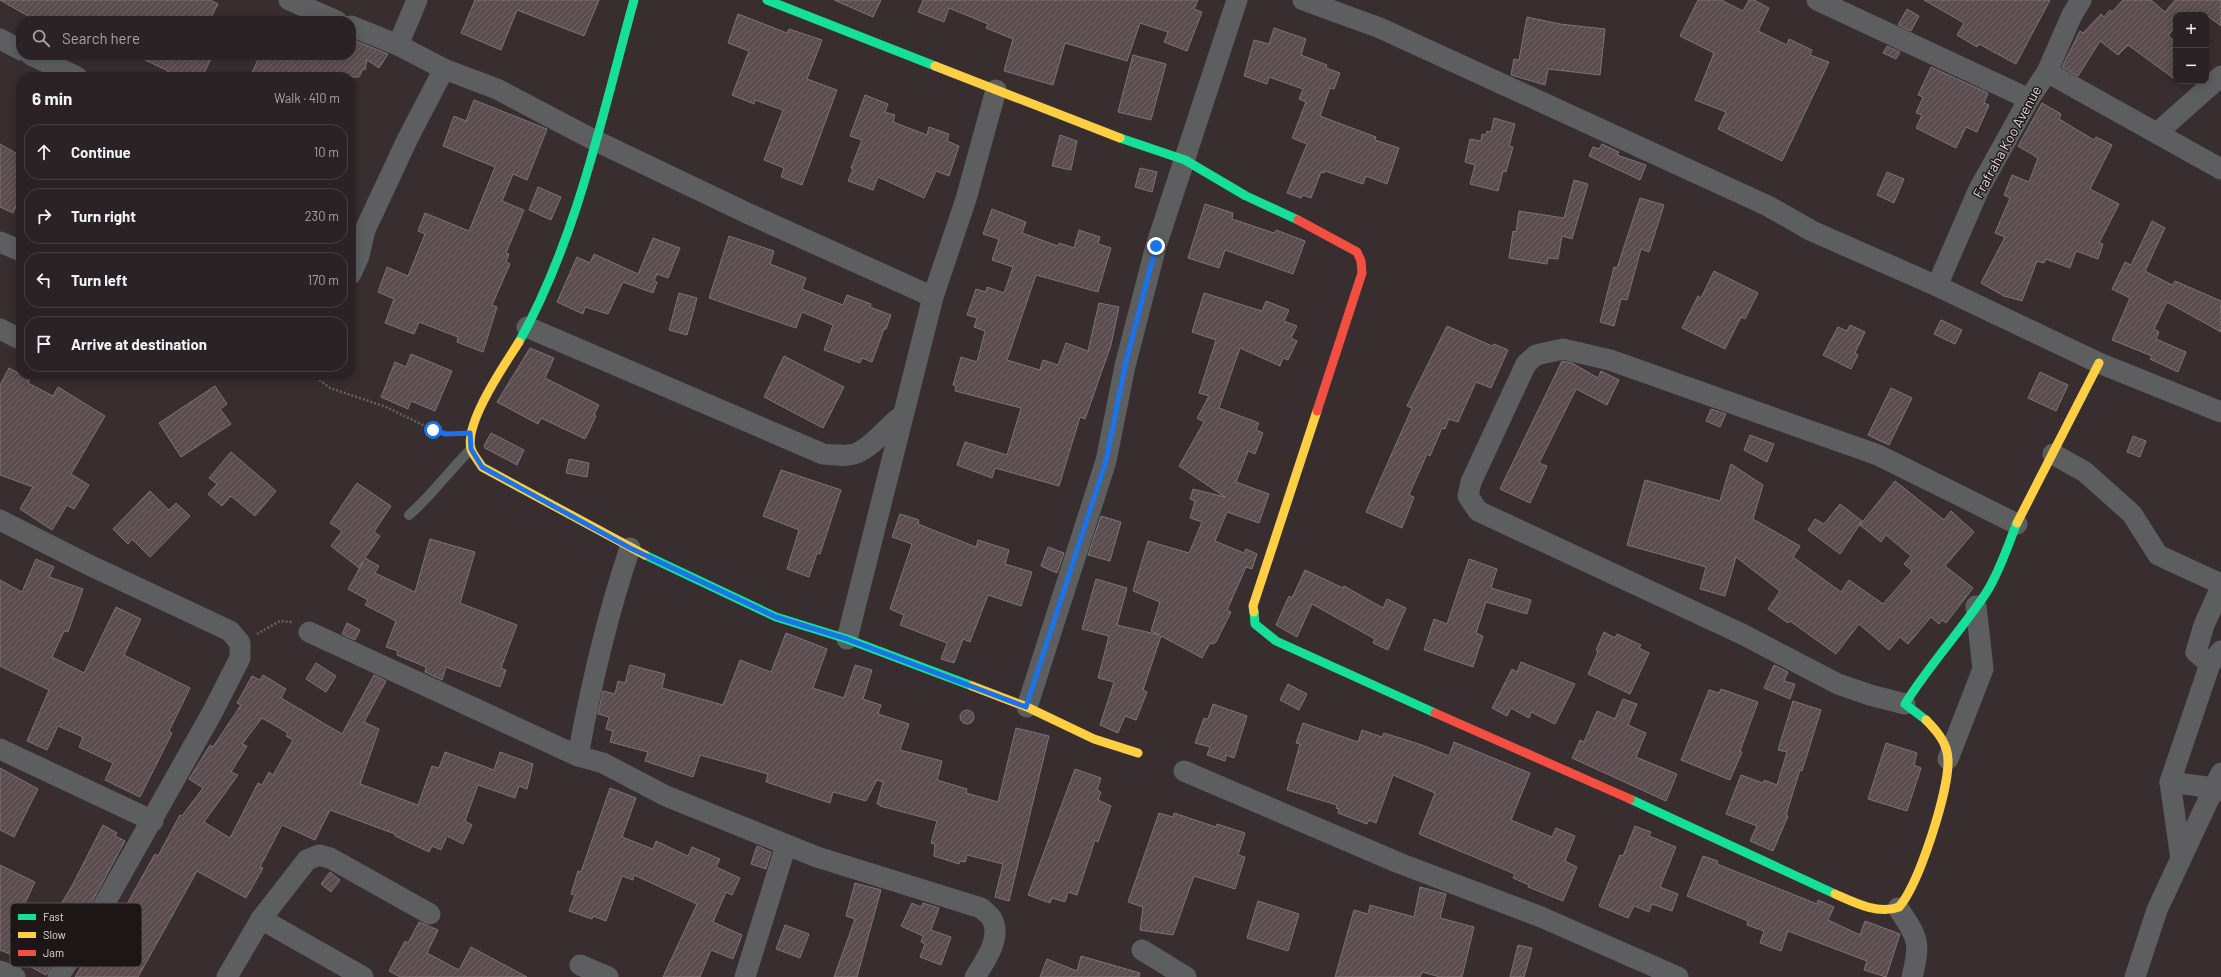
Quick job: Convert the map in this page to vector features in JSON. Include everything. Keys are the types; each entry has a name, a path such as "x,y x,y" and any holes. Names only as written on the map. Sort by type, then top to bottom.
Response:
{"street":[{"path":"290,0 326,16"},
{"path":"398,44 417,0"},
{"path":"634,0 565,241 546,288 527,327 484,402 470,433 471,449 482,467 630,548 776,617 847,639 1026,707 1094,739 1138,753"},
{"path":"767,0 1147,149 1185,160 1246,196 1284,212 1357,252 1361,261 1362,273 1253,606 1255,624 1265,634 1276,641 1414,704 1649,806 1857,904 1891,909 1898,908 1904,903 1922,864 1940,802 1948,759 1983,669 1976,606"},
{"path":"1026,707 1106,461 1125,366 1154,254 1237,0"},
{"path":"1303,0 1380,28 1768,206 1812,231 1937,286 2099,363 2221,412"},
{"path":"1817,0 2029,99"},
{"name":"Frafraha Koo Avenue","path":"1937,286 1979,189 2029,99 2047,72 2072,15 2081,0"},
{"path":"356,28 398,44 444,69 496,89 594,140 749,214 802,236 933,297"},
{"path":"0,39 16,47"},
{"path":"41,60 67,72"},
{"path":"356,263 359,256 358,226 408,138 444,69"},
{"path":"2047,72 2221,169"},
{"path":"2157,133 2221,76"},
{"path":"847,639 933,297 966,199 996,90"},
{"path":"0,242 16,249"},
{"path":"527,327 823,454 840,455 857,453 873,442 890,424 903,415"},
{"path":"1948,759 1942,742 1933,725 1905,704 1870,695 1838,684 1742,634 1478,512 1468,496 1471,482 1526,364 1536,355 1563,349 1610,360 1878,455 2017,524"},
{"path":"1905,704 1922,675 1976,606 1999,570 2017,524 2099,363"},
{"path":"2053,454 2085,472 2132,514 2158,554 2221,585 2204,625 2196,652 2216,658 2170,782 2181,858"},
{"path":"0,520 230,631 240,643 240,658 153,821 105,903"},
{"path":"578,756 592,680 618,582 630,548"},
{"path":"309,632 578,756 603,763 666,796 786,845 847,867 981,908 992,918 995,931 991,949 976,977"},
{"path":"0,749 153,821"},
{"path":"1184,771 1399,863 1541,917 1678,977"},
{"path":"2135,977 2157,910 2181,858 2219,784 2170,782"},
{"path":"745,977 786,845"},
{"path":"227,977 262,919 307,860 319,855 330,858 430,914"},
{"path":"1898,908 1916,935 1916,959 1912,977"},
{"path":"262,919 363,977"},
{"path":"1142,950 1186,977"},
{"path":"580,965 608,977"},
{"path":"58,977 64,967"},
{"path":"0,971 15,977"}],"lane":[{"path":"409,515 429,498 446,473 471,449"}],"path":[{"path":"319,380 330,388 386,408 433,430 446,434 470,433"},
{"path":"240,643 280,621 295,622 309,632"}],"building":[{"path":"0,0 210,0 218,4 212,16 28,16"},
{"path":"475,0 599,0 584,36 517,10 501,50 461,33"},
{"path":"834,0 881,0 873,17"},
{"path":"923,0 1198,0 1194,9 1202,12 1187,51 1164,42 1168,32 1140,23 1127,61 1065,43 1053,85 1004,71 1013,39 986,28 988,24 949,8 944,22 918,12"},
{"path":"1698,0 1721,0 1743,11 1749,0 1754,0 1769,8 1758,31 1787,45 1789,39 1812,50 1810,55 1829,62 1782,161 1718,129 1726,112 1695,100 1714,53 1680,36"},
{"path":"1924,0 2050,0 2016,64 1979,44 1977,47 1957,35 1964,23"},
{"path":"2123,0 2151,0 2165,12 2175,0 2221,0 2221,26 2209,17 2209,12 2173,12 2173,29 2168,36 2173,40 2173,78 2128,45 2118,55 2100,41 2078,76 2062,67 2080,31 2083,33 2101,14 2104,17 2110,10 2112,12"},
{"path":"1907,9 1919,16 1911,31 1898,25"},
{"path":"738,14 787,33 789,29 822,40 807,79 837,90 802,185 781,177 784,168 764,160 783,110 755,100 754,104 732,95 749,51 728,43"},
{"path":"1527,17 1560,24 1605,29 1600,75 1548,69 1545,85 1511,75 1514,59 1519,60"},
{"path":"1274,28 1306,39 1301,55 1327,65 1326,68 1340,73 1334,89 1330,88 1320,116 1376,137 1375,140 1399,148 1387,184 1366,176 1363,184 1325,171 1324,173 1321,172 1311,198 1303,195 1301,198 1287,193 1307,144 1292,138 1306,102 1299,99 1303,89 1269,77 1267,84 1244,76 1254,40 1269,44"},
{"path":"356,41 388,54 379,68 367,60 365,70 363,69 359,77 356,77 356,72 252,72 258,60 356,60"},
{"path":"1887,46 1900,52 1896,59 1883,53"},
{"path":"1133,55 1166,64 1151,120 1118,112"},
{"path":"145,60 210,60 204,72 168,71"},
{"path":"1931,67 1988,93 1984,103 1989,105 1977,132 1966,127 1956,148 1916,128 1922,115 1916,113 1923,97 1918,95"},
{"path":"865,95 888,104 885,112 895,115 893,122 927,135 929,127 949,134 947,141 959,146 949,176 936,171 924,198 878,177 873,190 848,181 853,169 851,168 862,140 850,136"},
{"path":"474,100 547,129 527,180 513,174 502,201 524,210 506,253 509,254 506,262 510,264 492,305 497,307 483,352 457,342 458,337 419,322 414,334 385,323 394,299 378,292 387,267 408,276 425,234 418,231 425,213 469,231 495,167 443,146 454,116 466,121"},
{"path":"2042,103 2061,114 2059,119 2094,140 2096,137 2112,145 2090,189 2119,204 2099,243 2103,244 2098,259 2076,251 2070,268 2046,259 2044,263 2037,261 2022,301 2004,296 1981,283 2005,237 1995,233 2010,198 2004,195 2012,175 2029,182 2038,158 2018,146"},
{"path":"1494,118 1515,124 1509,146 1513,147 1506,172 1503,171 1498,191 1470,184 1475,165 1465,162 1470,139 1481,141 1482,134 1486,135 1487,131 1491,132"},
{"path":"1060,135 1077,141 1071,170 1052,166"},
{"path":"0,144 16,153 16,206 13,213 0,207"},
{"path":"1602,144 1619,152 1617,155 1646,165 1640,180 1589,156 1593,147 1599,149"},
{"path":"1140,168 1157,172 1152,192 1135,187"},
{"path":"1887,172 1904,179 1894,203 1877,195"},
{"path":"1574,180 1588,184 1572,239 1562,236 1558,259 1548,258 1547,264 1509,258 1513,231 1516,232 1519,211 1564,218"},
{"path":"538,187 561,197 551,220 529,210"},
{"path":"1640,198 1664,205 1649,252 1641,249 1627,300 1621,299 1614,326 1600,322 1614,267 1617,268"},
{"path":"1205,204 1233,213 1232,219 1274,233 1276,230 1305,241 1293,274 1225,250 1219,268 1188,258"},
{"path":"992,209 1026,222 1022,233 1058,246 1059,243 1074,248 1079,230 1100,237 1098,244 1111,248 1098,292 1036,275 1007,360 1040,370 1043,360 1058,365 1066,343 1088,351 1099,303 1119,307 1111,345 1085,419 1080,417 1059,486 995,468 992,478 957,465 965,442 1007,455 1021,408 955,391 956,386 953,385 961,357 977,362 985,331 974,327 977,318 967,315 976,289 986,292 987,287 1004,293 1013,267 992,260 999,239 983,234"},
{"path":"2152,221 2165,228 2145,271 2172,285 2175,281 2221,301 2221,332 2167,302 2154,329 2159,332 2156,339 2186,352 2178,372 2150,359 2152,356 2112,340 2130,298 2112,289 2125,262 2131,265"},
{"path":"729,236 774,251 770,264 806,278 802,289 843,305 847,295 871,304 870,307 891,315 886,329 884,329 872,362 862,358 860,363 824,350 833,325 802,312 796,328 709,298"},
{"path":"653,238 680,248 668,278 657,274 654,281 657,282 653,293 623,282 608,314 585,307 583,314 557,302 577,257 590,263 594,254 638,274"},
{"path":"1714,271 1758,293 1745,319 1741,317 1725,349 1682,328 1698,296 1701,298"},
{"path":"679,293 697,298 687,335 669,330"},
{"path":"1204,293 1262,311 1266,301 1289,310 1284,321 1297,326 1291,338 1297,341 1288,360 1283,358 1280,366 1240,348 1219,408 1259,423 1256,430 1263,433 1255,454 1248,451 1236,482 1269,494 1259,523 1227,512 1215,541 1244,553 1246,549 1257,554 1252,569 1246,567 1227,610 1231,612 1216,642 1213,644 1210,643 1202,658 1161,636 1143,690 1147,692 1136,720 1125,716 1118,733 1100,725 1114,682 1098,678 1109,636 1082,629 1096,579 1127,588 1117,625 1160,635 1151,631 1160,602 1133,591 1148,541 1189,553 1202,522 1190,518 1195,501 1190,499 1193,489 1225,497 1179,466 1204,422 1197,418 1209,396 1199,393 1216,340 1192,332"},
{"path":"1941,320 1962,330 1955,344 1934,334"},
{"path":"1850,325 1865,332 1855,353 1858,355 1851,369 1823,355 1838,327 1847,331"},
{"path":"1447,326 1492,346 1494,344 1508,350 1491,388 1476,382 1458,422 1449,419 1445,429 1442,428 1430,456 1427,454 1409,495 1414,497 1402,528 1366,512 1412,408 1407,406"},
{"path":"530,348 554,358 545,378 599,405 594,415 596,416 585,439 541,418 538,424 497,402"},
{"path":"411,354 452,371 435,411 411,401 408,409 381,397 395,362 406,367"},
{"path":"784,356 844,387 823,428 764,397"},
{"path":"1562,361 1572,363 1598,378 1601,371 1619,380 1607,405 1576,389 1539,463 1547,466 1530,503 1500,489"},
{"path":"9,368 16,372 16,380 30,380 28,383 53,396 58,387 105,416 71,474 89,485 74,509 67,505 52,530 20,509 33,487 0,475 0,385"},
{"path":"2040,372 2068,385 2056,411 2028,398"},
{"path":"215,386 227,404 220,409 231,424 181,457 159,423"},
{"path":"1891,388 1912,398 1889,445 1868,435"},
{"path":"1711,409 1726,414 1720,427 1706,421"},
{"path":"491,433 524,450 517,465 485,448 484,446"},
{"path":"1750,435 1774,444 1767,462 1744,450"},
{"path":"2133,436 2146,441 2140,457 2127,452"},
{"path":"231,452 276,491 255,516 231,496 222,506 208,494 217,484 209,478"},
{"path":"569,459 589,463 587,477 566,473"},
{"path":"1731,464 1763,485 1753,519 1800,546 1793,557 1841,592 1849,580 1883,604 1912,571 1904,564 1911,556 1886,535 1881,542 1860,525 1895,481 1944,520 1951,511 1974,532 1945,566 1973,588 1946,623 1942,620 1939,624 1931,617 1908,644 1900,637 1889,650 1859,624 1836,654 1790,621 1788,623 1768,609 1780,591 1736,557 1725,596 1700,589 1706,567 1627,545 1645,480 1720,501"},
{"path":"781,470 841,490 820,554 817,553 809,577 787,569 799,530 763,516"},
{"path":"357,483 391,506 374,532 380,536 365,558 379,566 375,573 415,592 430,539 475,552 460,603 517,625 501,668 506,670 500,687 446,667 442,680 425,672 426,667 397,655 398,651 386,647 396,621 365,605 368,600 348,589 363,562 359,568 331,546 342,531 330,523"},
{"path":"150,491 169,510 176,503 190,516 150,557 132,539 128,544 113,529"},
{"path":"1840,504 1862,521 1840,554 1808,530 1815,519 1824,524"},
{"path":"900,514 919,520 918,524 976,547 978,540 1009,550 1005,564 1032,572 1021,606 988,595 970,642 963,639 954,663 941,659 947,643 900,625 904,615 890,609 912,544 892,537"},
{"path":"1101,516 1121,522 1110,561 1088,555"},
{"path":"1048,547 1064,553 1057,573 1041,566"},
{"path":"36,559 54,567 49,577 83,589 68,632 64,631 52,657 84,673 116,607 141,619 124,655 190,688 169,731 172,733 140,797 105,780 113,763 79,747 83,737 58,726 47,750 27,741 49,690 0,666 0,580 22,592"},
{"path":"1469,559 1497,569 1491,588 1531,600 1527,614 1486,602 1476,633 1483,636 1473,667 1424,650 1434,619 1447,624"},
{"path":"1305,570 1343,588 1344,586 1383,608 1387,599 1406,608 1388,650 1373,643 1375,639 1312,604 1297,637 1276,625 1289,596 1292,598"},
{"path":"347,623 360,630 355,640 342,634"},
{"path":"1604,632 1615,638 1617,634 1641,645 1639,648 1649,653 1630,694 1588,674 1598,652 1596,650"},
{"path":"786,633 827,649 813,688 844,698 855,665 872,670 863,699 881,705 878,714 909,724 900,750 942,761 937,780 967,789 966,793 998,802 1016,728 1049,736 1009,901 995,897 1003,864 967,855 965,862 960,861 959,864 934,856 935,844 931,843 937,821 877,804 883,782 877,780 866,801 833,792 830,803 766,782 768,774 700,755 693,777 645,761 648,752 610,742 613,731 606,729 609,717 598,714 603,691 615,694 618,681 625,683 630,665 665,674 662,688 723,705 740,660 771,672"},
{"path":"1521,662 1575,684 1555,724 1531,712 1529,718 1511,708 1507,716 1492,708 1512,669 1517,672"},
{"path":"316,663 336,676 326,692 306,679"},
{"path":"1774,665 1788,672 1784,681 1795,684 1790,699 1764,688"},
{"path":"263,675 286,689 281,698 342,734 374,675 386,681 364,722 379,729 360,784 418,805 432,766 439,768 445,752 494,770 500,752 533,764 527,789 519,786 515,798 478,785 465,821 472,825 463,844 447,836 441,850 432,846 429,852 395,836 395,834 330,810 315,840 282,825 260,867 263,868 246,898 197,871 138,977 75,977 81,967 142,967 142,903 127,903 155,854 158,856 180,815 182,816 203,788 189,779 210,745 213,747 241,705 237,703 252,676 260,680","holes":["262,718 288,733 286,736 293,740 273,775 269,772 262,785 258,783 230,838 204,822 238,775 231,772 247,746 242,744"]},
{"path":"1288,684 1307,694 1299,710 1280,700"},
{"path":"1721,689 1758,702 1740,751 1742,752 1730,780 1681,760 1709,690 1719,693"},
{"path":"1623,699 1637,704 1628,725 1646,733 1636,757 1677,774 1666,801 1572,758 1580,740 1584,742 1597,711 1615,719"},
{"path":"1793,701 1821,710 1802,771 1800,770 1786,815 1788,816 1773,851 1750,841 1757,826 1726,814 1741,775 1763,783 1764,780 1777,785 1787,752 1778,750"},
{"path":"1213,704 1247,716 1234,758 1226,755 1225,761 1207,755 1210,747 1195,743 1204,718 1208,719"},
{"path":"964,710 970,710 974,714 974,720 970,724 964,724 960,720 960,714"},
{"path":"1303,723 1358,742 1362,730 1382,737 1384,733 1422,745 1449,756 1454,742 1530,773 1511,820 1552,837 1556,828 1575,836 1565,861 1577,867 1563,901 1528,887 1529,885 1513,878 1515,874 1419,834 1435,793 1393,775 1376,823 1369,820 1367,824 1338,813 1339,809 1336,808 1337,805 1287,790 1300,744 1296,743"},
{"path":"1886,743 1917,753 1914,765 1921,768 1907,811 1868,799"},
{"path":"0,768 38,789 14,837 0,830"},
{"path":"1075,769 1101,778 1097,790 1101,792 1098,800 1111,806 1098,842 1095,840 1077,895 1068,892 1065,902 1052,898 1050,903 1028,895"},
{"path":"610,788 636,798 622,837 653,849 656,841 688,856 692,847 720,859 716,867 740,878 732,895 726,892 713,922 742,935 733,959 711,950 700,977 663,977 697,904 634,875 633,880 622,876 606,921 593,916 592,919 569,911 575,895 571,894 578,871 581,872"},
{"path":"1159,813 1173,817 1174,813 1216,827 1217,824 1245,833 1238,855 1245,857 1235,889 1194,876 1173,935 1140,930 1143,907 1128,902"},
{"path":"103,825 117,833 115,836 125,841 91,903 62,903"},
{"path":"1635,826 1651,832 1649,836 1676,847 1660,887 1678,894 1672,911 1652,904 1649,912 1634,906 1628,918 1599,906 1620,855 1623,856"},
{"path":"757,846 771,852 766,869 751,864"},
{"path":"1703,856 1718,861 1717,864 1817,904 1818,900 1834,907 1828,920 1860,935 1865,921 1900,934 1886,977 1864,970 1867,961 1788,931 1781,951 1760,943 1764,931 1747,925 1748,921 1687,896"},
{"path":"0,865 35,882 25,903 10,903 10,954 0,950"},
{"path":"330,872 340,880 331,892 321,884"},
{"path":"855,883 881,890 857,977 834,977 855,919 846,916"},
{"path":"1420,887 1446,894 1440,918 1474,927 1462,977 1440,977 1422,972 1420,977 1335,977 1354,910 1368,914 1370,905 1414,917"},
{"path":"1258,901 1299,914 1288,951 1247,938"},
{"path":"912,903 921,907 923,903 939,908 931,930 951,937 941,965 920,957 925,944 921,942 923,936 901,926"},
{"path":"419,922 438,930 427,953 459,970 471,947 527,977 400,977 389,971 405,941 408,943"},
{"path":"785,925 809,934 800,958 776,949"},
{"path":"1518,945 1532,948 1524,977 1510,977"},
{"path":"1081,956 1140,973 1139,977 1040,977 1047,959 1077,971"},
{"path":"31,967 50,967 46,975"}],"traffic: fast":[{"path":"519,342 540,302 573,218 587,174 634,0"},
{"path":"767,0 935,66"},
{"path":"1120,138 1185,160 1246,196 1298,220"},
{"path":"1926,720 1905,704 1991,585 2017,523"},
{"path":"645,555 776,617 847,639 972,686"},
{"path":"1254,612 1255,624 1276,641 1435,713"},
{"path":"1630,799 1835,894"}],"traffic: slow":[{"path":"935,66 1120,138"},
{"path":"519,342 487,394 479,410 470,438 473,454 482,467 645,555"},
{"path":"2017,523 2099,363"},
{"path":"1254,612 1253,606 1317,411"},
{"path":"972,686 1027,707 1094,739 1138,753"},
{"path":"1835,894 1874,909 1891,909 1899,907 1907,895 1924,859 1944,793 1947,774 1948,754 1944,743 1938,733 1926,720"}],"traffic: jam":[{"path":"1298,220 1357,252 1361,261 1362,273 1317,411"},
{"path":"1435,713 1630,799"}],"route":[{"path":"433,430 446,434 470,433 471,449 482,467 670,569 776,617 847,639 1026,707 1031,697 1106,461 1125,366 1156,246"}]}
